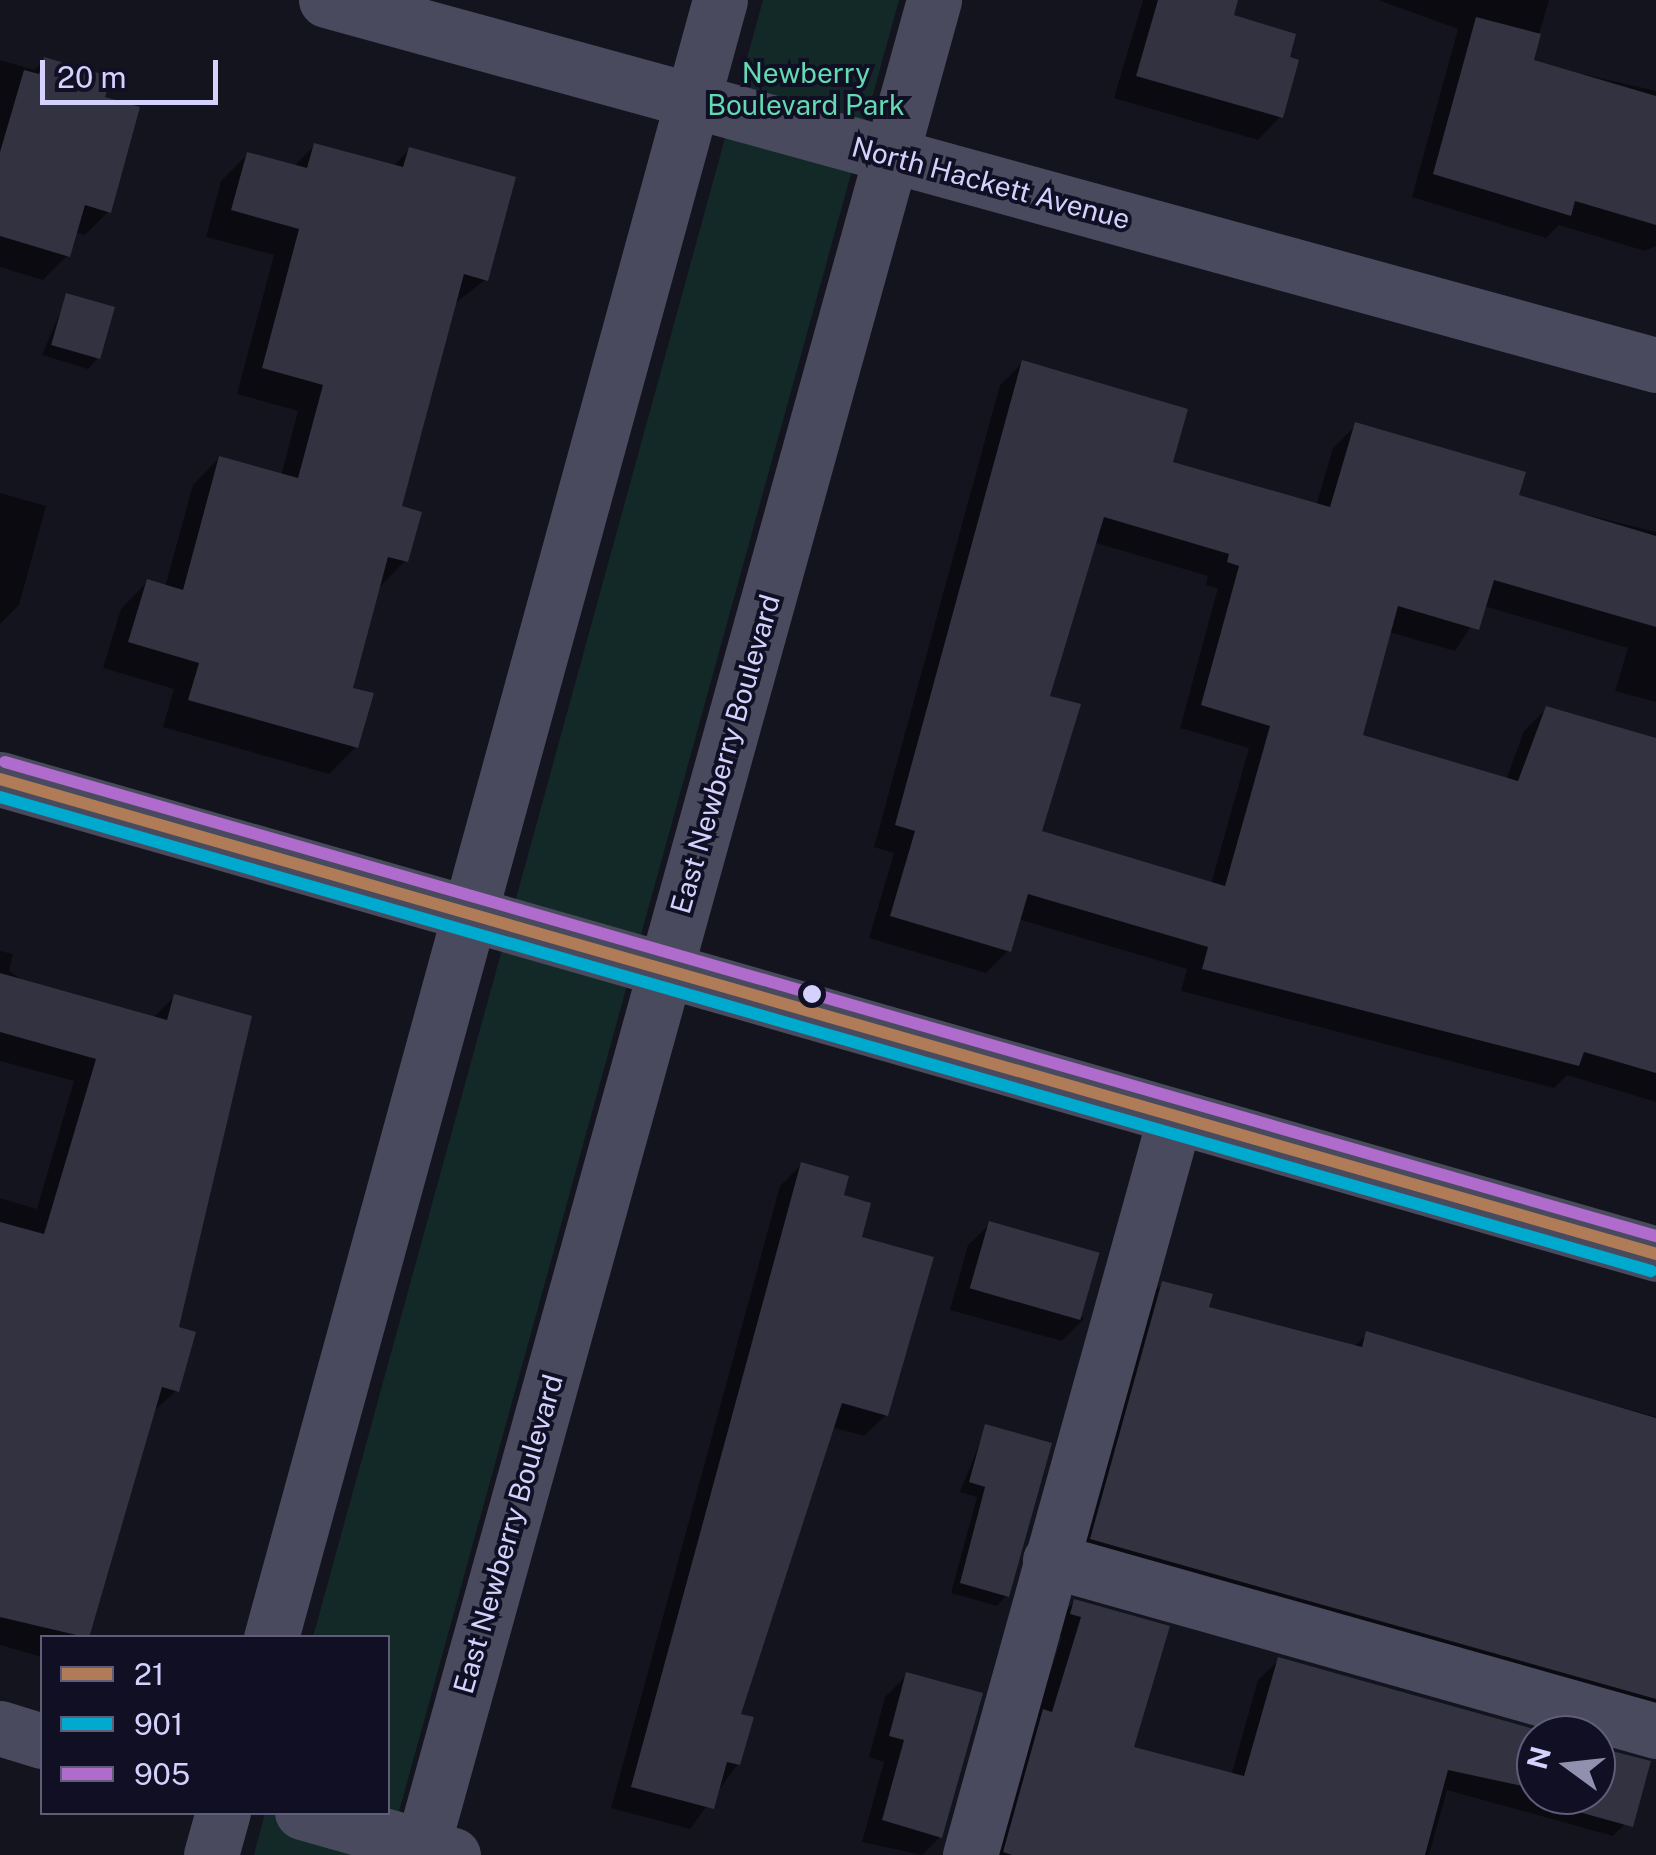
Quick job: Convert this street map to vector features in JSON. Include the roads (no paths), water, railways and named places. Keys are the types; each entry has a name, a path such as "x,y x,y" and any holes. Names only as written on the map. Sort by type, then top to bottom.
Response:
{"street":[{"name":"North Hackett Avenue","path":"326,0 1656,365"},
{"path":"272,1635 720,0"},
{"name":"East Newberry Boulevard","path":"432,1852 666,969 934,0"},
{"path":"0,779 1656,1254"},
{"path":"970,1855 1175,1117"},
{"path":"1050,1560 1656,1731"},
{"path":"0,1728 40,1740"},
{"path":"212,1855 222,1815"},
{"path":"312,1815 432,1852"}],"park label":[{"name":"Newberry Boulevard Park","path":"806,89"}]}
